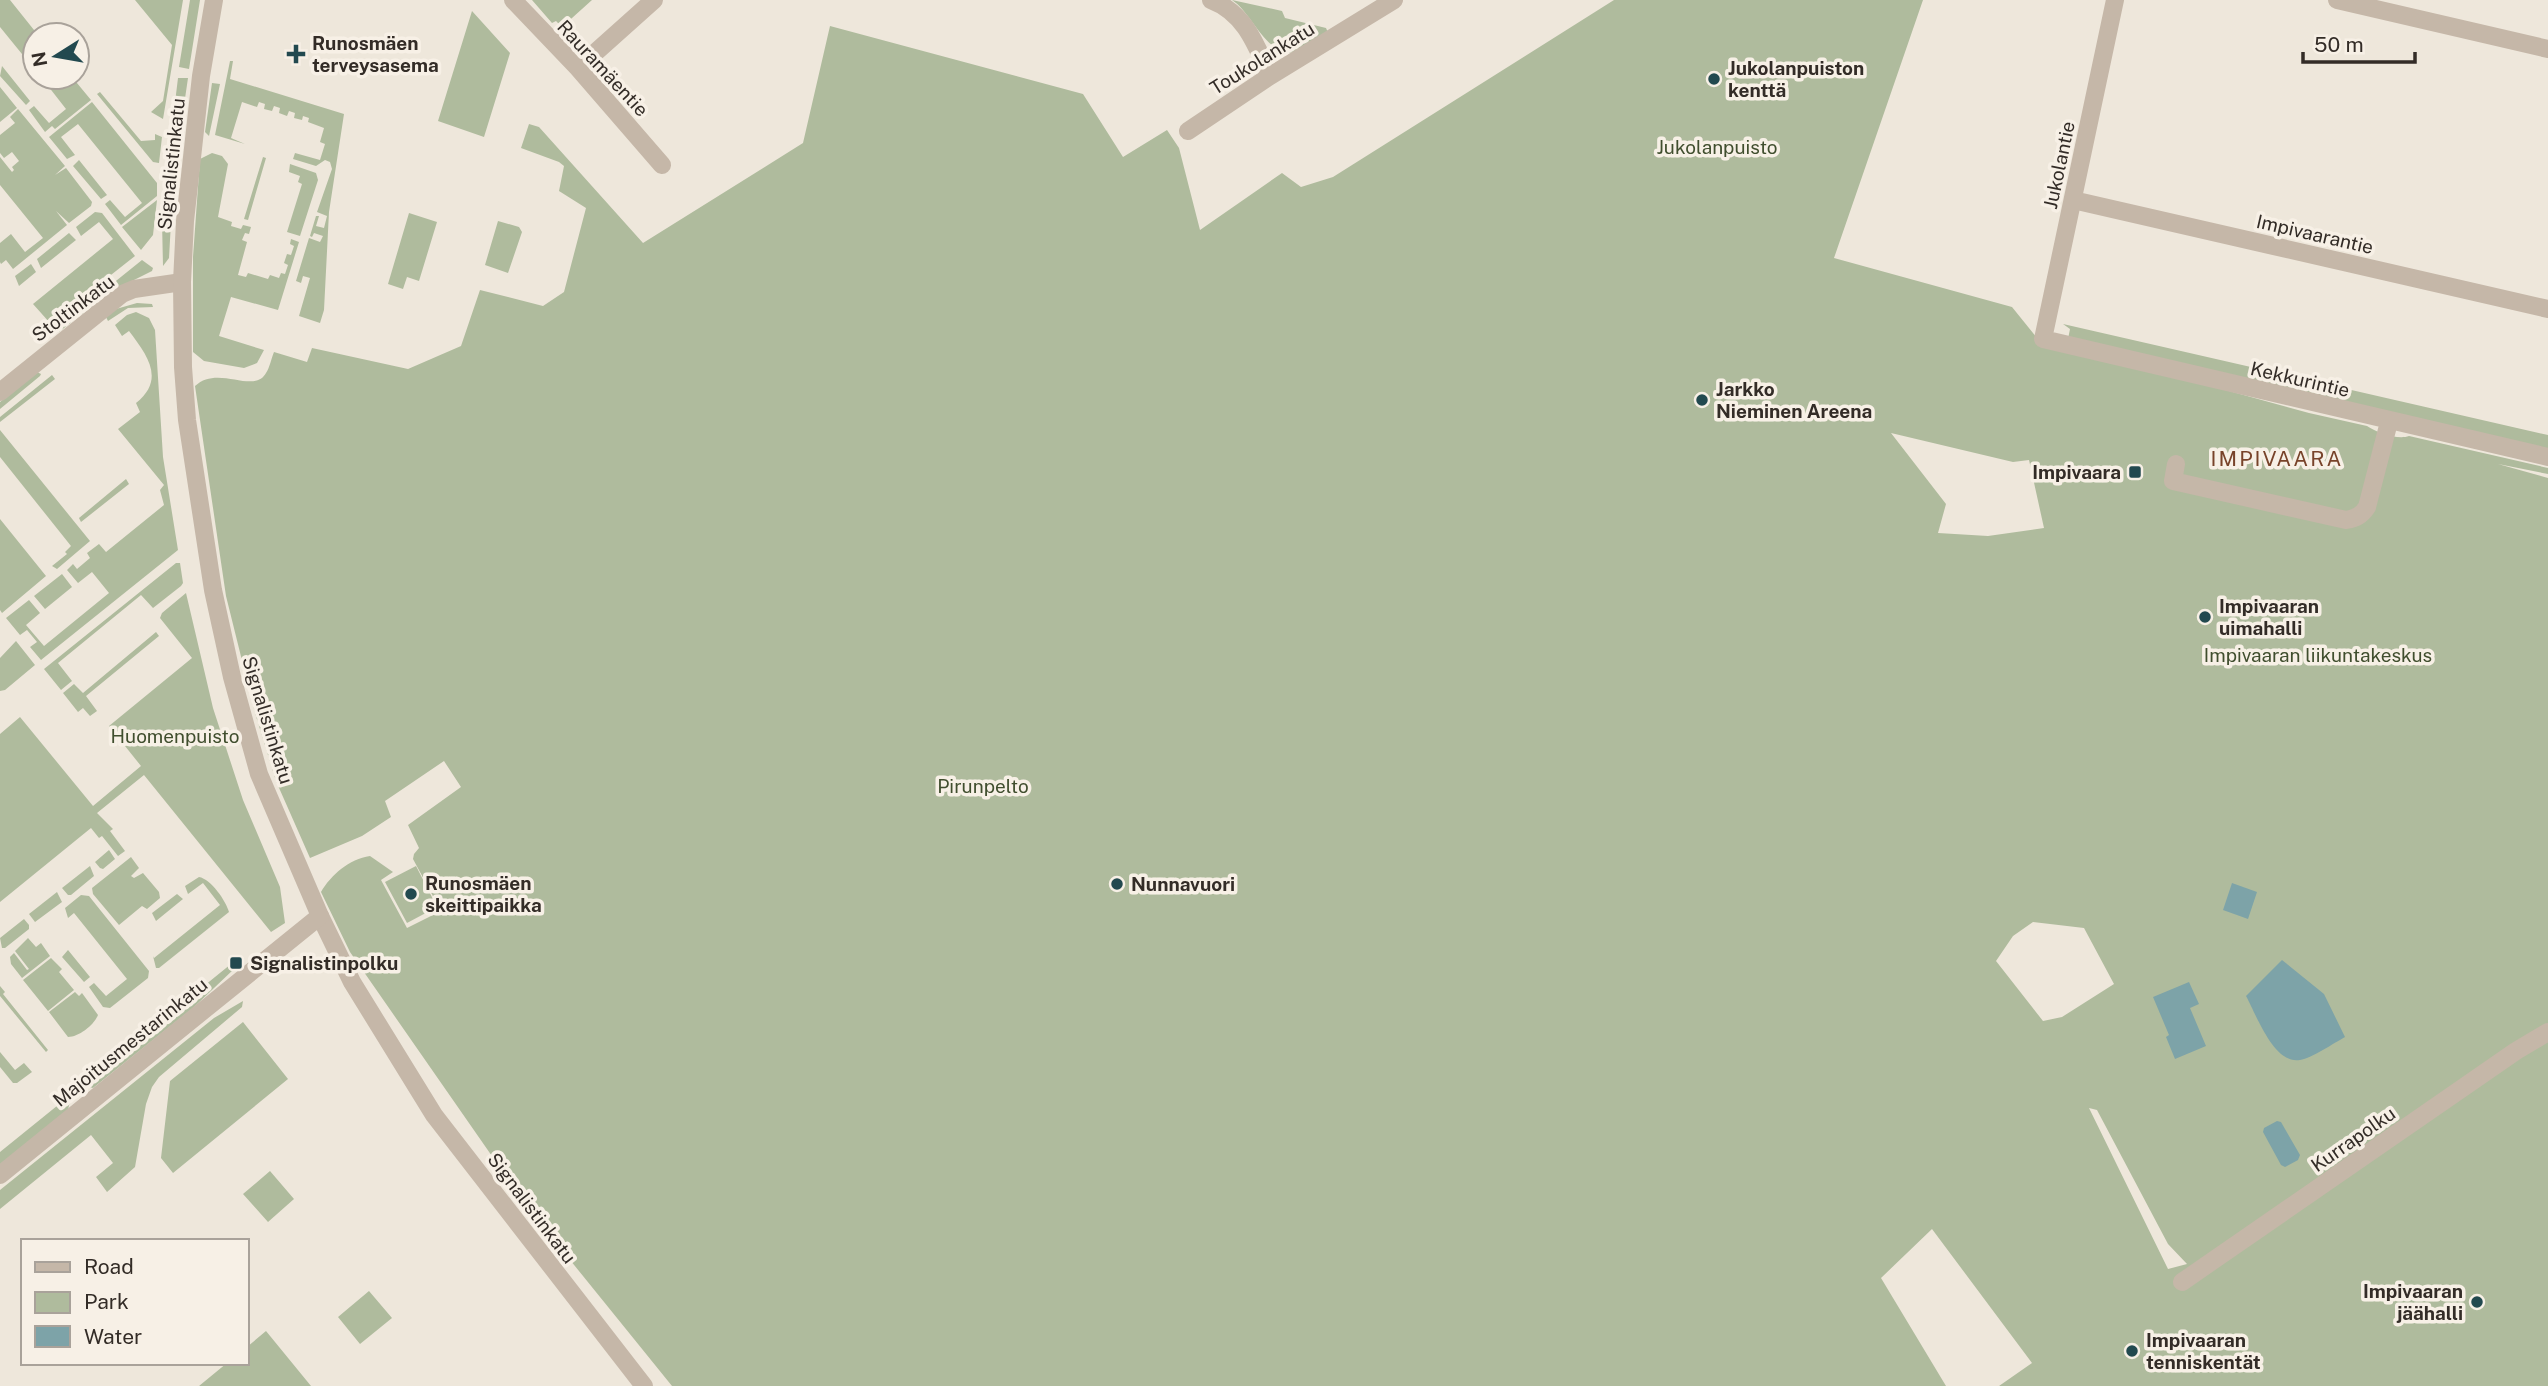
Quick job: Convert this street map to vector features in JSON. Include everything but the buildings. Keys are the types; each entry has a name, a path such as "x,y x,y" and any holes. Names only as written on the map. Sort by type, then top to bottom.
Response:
{"street":[{"name":"Signalistinkatu","path":"214,0 190,172 182,282 183,367 187,420 213,590 232,677 259,774 320,916 352,982 434,1115 644,1386"},
{"name":"Rauramäentie","path":"513,0 578,68 662,165"},
{"path":"578,68 654,0"},
{"path":"1211,0 1223,5 1244,22 1270,76"},
{"name":"Toukolankatu","path":"1188,131 1270,76 1394,0"},
{"name":"Jukolantie","path":"2043,339 2115,0"},
{"path":"2337,0 2548,49"},
{"path":"623,119 637,107"},
{"name":"Impivaarantie","path":"2073,200 2548,309"},
{"name":"Stoltinkatu","path":"0,392 122,295 134,289 182,282"},
{"name":"Kekkurintie","path":"2043,339 2548,457"},
{"path":"2176,464 2173,481 2346,520 2362,515 2367,507 2389,422"},
{"name":"Majoitusmestarinkatu","path":"0,1175 320,916"},
{"name":"Kurrapolku","path":"2182,1282 2516,1051 2548,1032"}],"green space":[{"path":"0,0 10,0 27,21 21,21 21,53 0,27"},
{"path":"135,0 183,0 163,119 151,112 163,101 172,45"},
{"path":"190,0 200,0 189,69 179,67"},
{"path":"532,0 592,0 562,27 556,21 552,23"},
{"path":"1232,0 1282,11 1285,18 1326,28 1329,35 1299,51 1278,49"},
{"path":"1614,0 1923,0 1834,258 2012,307 2037,338 2309,413 2367,426 2388,435 2409,436 2548,468 2548,474 2498,464 2548,478 2548,1386 1999,1386 2032,1363 1932,1229 1881,1278 1946,1386 672,1386 528,1208 350,952 321,892 341,869 355,860 370,856 393,872 381,880 407,928 441,911 413,859 419,848 408,825 461,787 444,761 385,801 391,817 362,836 310,858 276,781 255,713 226,596 195,386 214,378 244,381 260,379 267,371 274,352 307,362 312,348 408,369 461,346 480,290 543,306 564,292 586,208 559,191 564,166 521,148 529,124 539,127 643,243 803,143 830,26 1083,94 1123,157 1167,130 1179,148 1200,230 1282,173 1301,187 1333,177","holes":["1891,433 2013,462 2029,460 2044,528 1988,536 1938,533 1946,504","2033,922 2084,928 2114,984 2062,1017 2043,1021 1996,961 2013,936","2089,1108 2097,1110 2168,1244 2187,1264 2168,1269"]},
{"path":"472,11 510,53 484,137 438,121"},
{"path":"230,61 233,61 230,79 344,114 329,212 324,310 320,323 299,316 310,278 303,276 301,283 296,281 309,238 320,242 323,236 314,233 310,236 316,216 319,216 316,226 324,228 327,216 317,212 332,169 330,162 325,160 316,166 293,159 295,153 320,160 325,144 320,142 324,128 308,122 309,118 303,116 302,120 294,118 295,113 289,111 287,116 279,113 280,108 274,106 272,111 264,109 265,104 259,102 257,107 242,102 231,138 245,144 215,135"},
{"path":"2,66 30,101 26,105 0,76"},
{"path":"178,78 188,78 182,119 173,119"},
{"path":"212,83 220,84 209,136 205,132"},
{"path":"0,87 17,108 0,122"},
{"path":"52,91 84,91 91,100 55,129 52,126 45,132 29,110 34,106 49,123 66,109"},
{"path":"100,92 141,141 155,140 155,134 162,137 159,163 153,162 97,94"},
{"path":"92,102 157,183 157,196 121,225 105,204 110,200 125,217 142,203 78,124 61,137 75,155 67,159 49,137"},
{"path":"18,109 65,166 55,175 66,168 92,202 91,206 69,223 56,211 67,225 13,269 6,260 1,264 0,262 0,243 11,234 25,252 43,238 0,185 0,157 12,172 12,167 19,161 12,152 4,158 0,153 0,135 15,123 10,117"},
{"path":"170,137 179,138 177,166 167,165"},
{"path":"212,153 222,156 228,164 218,217 232,222 231,226 241,229 243,225 251,227 249,234 245,233 242,240 247,242 238,275 246,277 248,273 268,279 270,275 279,278 281,273 285,274 288,265 284,263 294,246 290,244 291,239 299,242 278,310 231,297 219,336 264,350 257,363 244,368 204,361 193,352 193,257 200,159"},
{"path":"263,157 266,158 248,220 244,219"},
{"path":"79,160 107,195 101,199 73,166"},
{"path":"290,164 316,173 318,180 300,236 287,232 302,184 298,182 300,176 289,172"},
{"path":"157,200 153,235 141,250 122,227"},
{"path":"95,212 102,213 135,256 50,323 33,304 113,239 99,222 81,236 76,227"},
{"path":"409,213 437,222 419,281 407,277 403,289 388,284"},
{"path":"162,221 171,222 169,258 163,266"},
{"path":"498,221 519,227 522,232 508,273 485,265"},
{"path":"69,233 76,240 41,268 37,259"},
{"path":"142,260 153,268 152,271 108,293 59,332 55,330"},
{"path":"31,264 36,272 19,286 15,276"},
{"path":"137,303 152,304 153,307 128,308 108,321 106,317 116,309"},
{"path":"136,312 149,318 155,330 163,457 178,550 41,660 30,647 37,642 27,630 20,635 6,618 29,600 40,613 26,625 44,646 109,593 92,572 78,583 67,570 73,564 77,569 90,558 87,553 99,544 106,552 164,505 160,490 164,485 118,429 140,412 136,403 145,394 152,376 147,358 136,340 129,331 122,336 115,325 127,315"},
{"path":"2063,324 2548,435 2548,449 2068,339 2070,329"},
{"path":"37,372 40,376 0,409 0,402"},
{"path":"52,375 55,379 0,422 0,417"},
{"path":"0,430 90,541 57,569 52,566 67,554 65,552 71,546 0,457"},
{"path":"126,479 129,484 81,522 79,518"},
{"path":"0,519 46,576 2,613 0,610"},
{"path":"176,563 180,563 183,583 181,586 153,608 141,595 58,663 72,681 61,690 44,669"},
{"path":"62,574 72,587 45,609 34,596"},
{"name":"Huomenpuisto","path":"186,593 213,708 243,800 280,887 285,923 271,932 144,775 97,813 113,829 110,831 125,851 118,856 102,836 99,838 91,828 0,902 0,734 20,717 93,806 141,766 109,726 192,658 160,618 162,613"},
{"path":"156,632 159,636 86,696 97,711 90,716 83,708 78,712 63,693 74,684 83,693"},
{"path":"16,641 35,665 5,690 0,691 0,658"},
{"path":"109,850 115,859 103,869 100,868 95,862"},
{"path":"131,857 139,868 131,876 134,878 143,873 159,892 160,898 147,909 142,906 119,925 93,894 92,888"},
{"path":"90,866 94,876 68,895 62,888"},
{"name":"Runosmäen skeittipaikka","path":"416,866 437,907 407,923 385,882"},
{"path":"199,877 217,891 229,912 156,968 153,956 154,958 220,905 203,883 188,894 185,886"},
{"path":"57,892 62,902 35,922 29,914"},
{"path":"177,894 183,899 156,921 152,913"},
{"path":"81,895 89,896 149,971 148,978 110,1008 103,1007 89,987 94,983 106,996 127,979 74,913 68,918 65,908"},
{"path":"24,919 29,929 2,948 0,938"},
{"path":"28,938 36,947 41,943 50,956 22,978 11,964 10,957 14,953 27,970 29,969 15,951"},
{"path":"68,950 90,977 84,982 62,957"},
{"path":"51,958 62,969 59,972 74,990 48,1011 23,980"},
{"path":"231,964 234,969 193,1008 93,1088 82,1085"},
{"path":"0,986 5,992 3,994 48,1050 46,1052 0,996"},
{"path":"75,992 79,996 82,993 98,1015 86,1030 68,1037 49,1012"},
{"path":"243,1001 242,1007 159,1077 146,1104 135,1167 107,1192 96,1177 113,1163 91,1135 0,1209 0,1190 214,1018"},
{"path":"243,1022 288,1079 173,1173 161,1158 170,1081"},
{"path":"0,1052 15,1070 24,1063 32,1072 13,1083 0,1067"},
{"path":"68,1097 68,1110 0,1165 0,1152"},
{"path":"270,1171 294,1199 268,1222 243,1194"},
{"path":"369,1291 392,1318 360,1344 338,1317"},
{"path":"266,1331 311,1386 199,1386 225,1365 248,1365 248,1346"}],"water":[{"path":"2232,883 2257,892 2248,919 2223,910"},
{"path":"2282,960 2324,994 2345,1037 2305,1059 2291,1059 2274,1047 2246,996"},
{"path":"2189,982 2199,1004 2190,1008 2206,1046 2175,1059 2166,1037 2169,1035 2153,997"},
{"path":"2277,1121 2281,1122 2300,1155 2298,1160 2285,1167 2281,1165 2263,1132 2264,1128"}],"place":[{"name":"Runosmäen terveysasema","path":"296,54"},
{"name":"Jukolanpuiston kenttä","path":"1714,79"},
{"name":"Jarkko Nieminen Areena","path":"1702,400"},
{"name":"Impivaara","path":"2135,472"},
{"name":"Impivaaran uimahalli","path":"2205,617"},
{"name":"Nunnavuori","path":"1117,884"},
{"name":"Runosmäen skeittipaikka","path":"411,894"},
{"name":"Signalistinpolku","path":"236,963"},
{"name":"Impivaaran jäähalli","path":"2477,1302"},
{"name":"Impivaaran tenniskentät","path":"2132,1351"}],"district":[{"name":"IMPIVAARA","path":"2277,459"}],"park label":[{"name":"Jukolanpuisto","path":"1717,147"},
{"name":"Impivaaran liikuntakeskus","path":"2318,655"},
{"name":"Pirunpelto","path":"983,786"}]}
